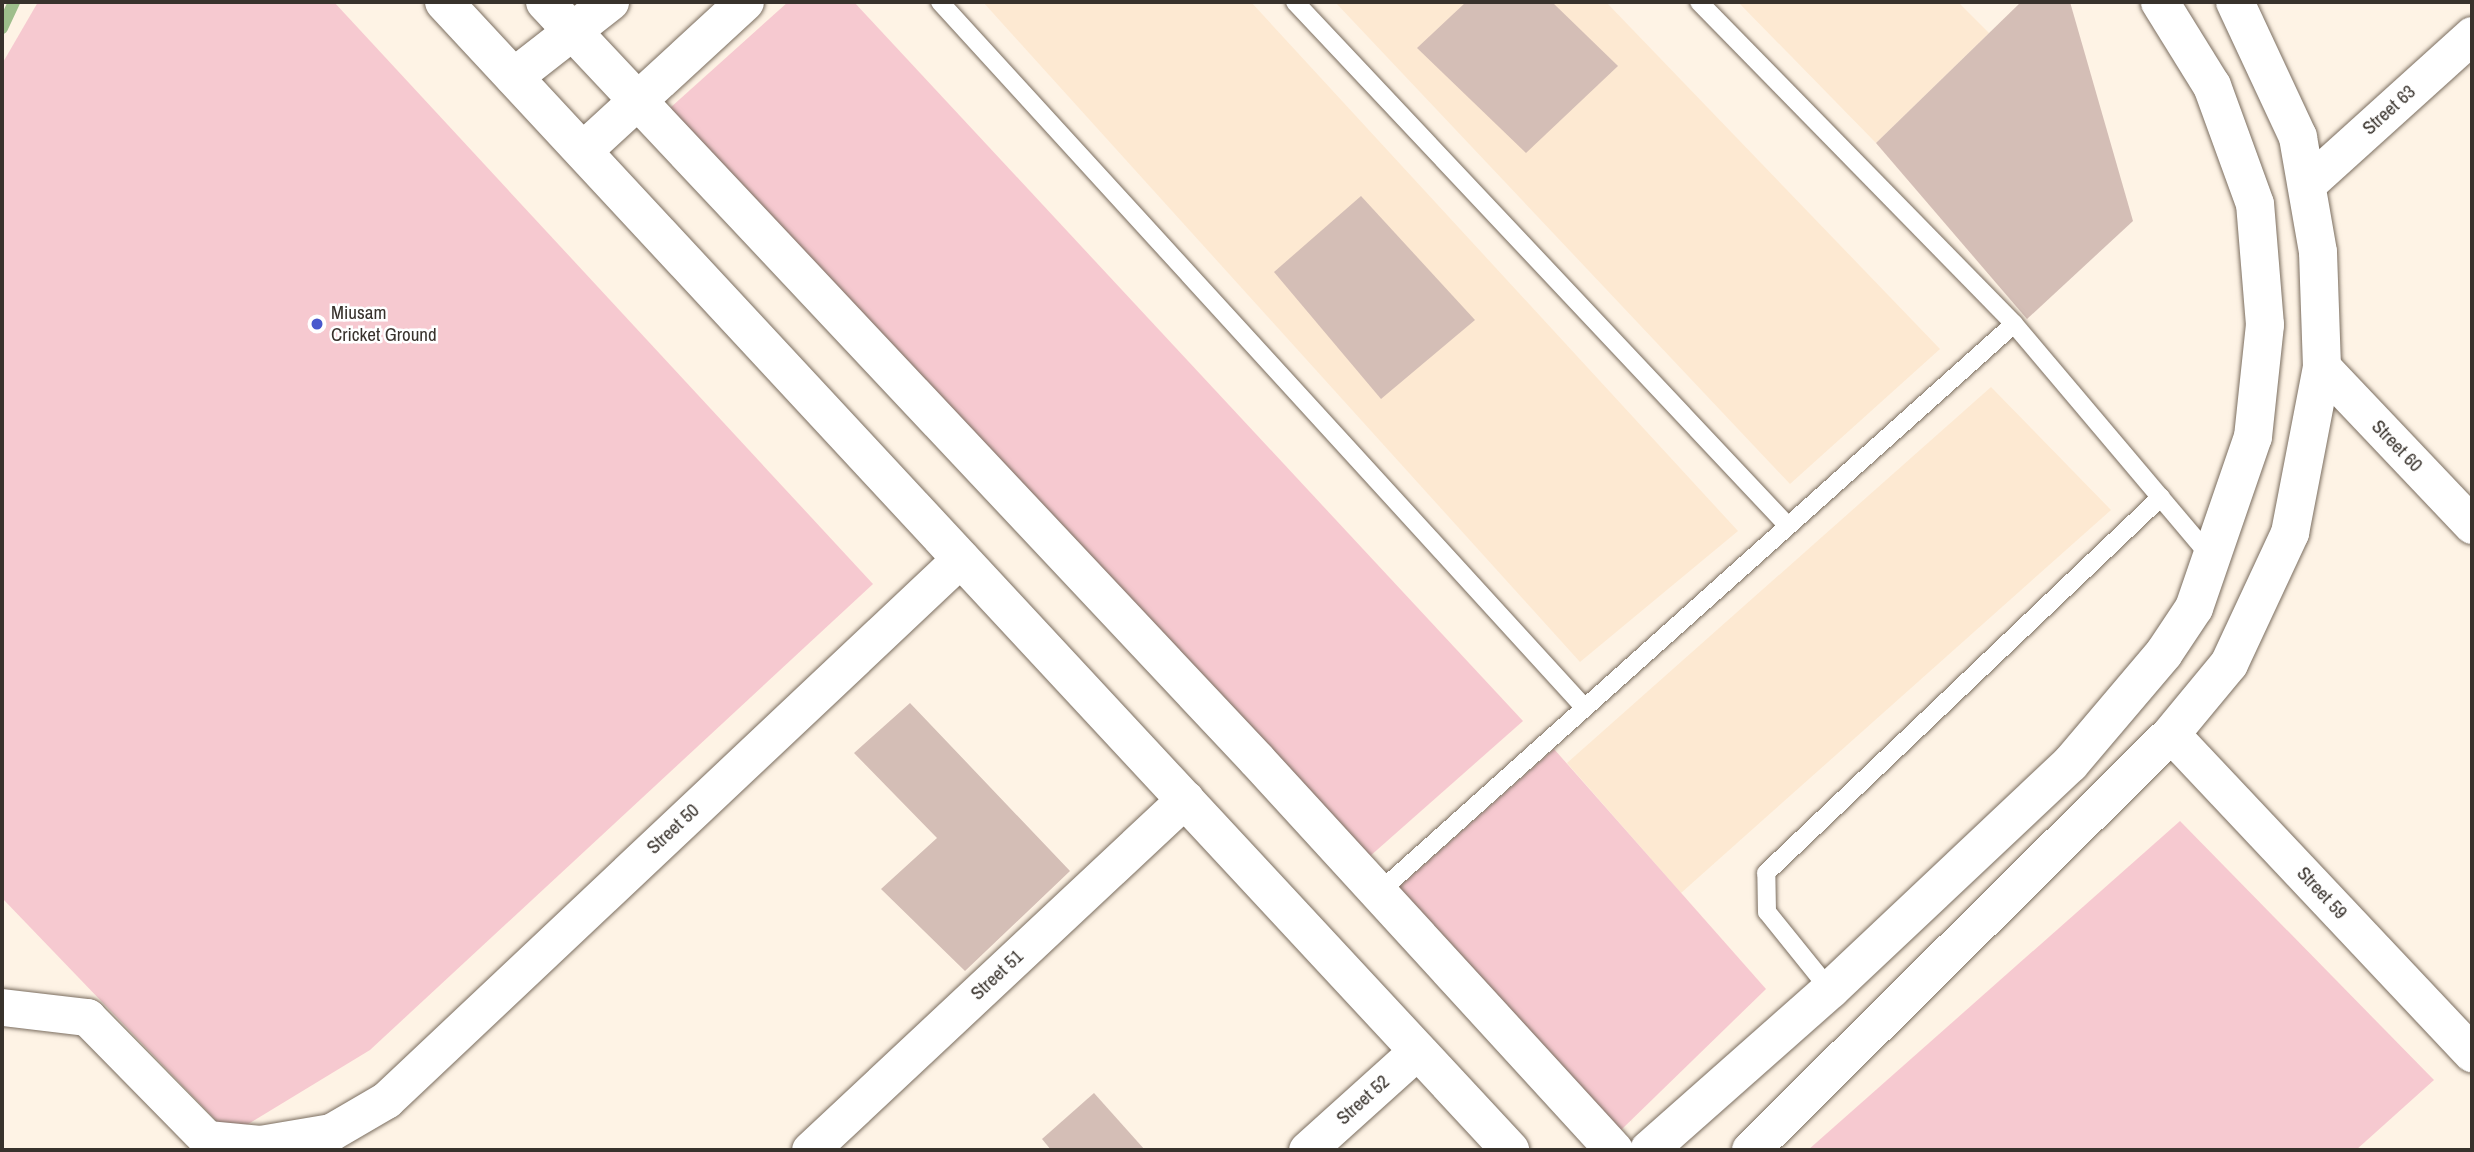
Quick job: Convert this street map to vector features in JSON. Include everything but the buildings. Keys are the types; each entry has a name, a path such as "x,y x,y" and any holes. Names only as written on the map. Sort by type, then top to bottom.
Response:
{"street":[{"path":"444,2 1510,1150"},
{"path":"545,2 1378,893 1614,1150"},
{"path":"514,77 575,33 610,2"},
{"path":"583,151 640,103 745,2"},
{"path":"1649,1150 1830,989 2070,764 2164,653 2194,608 2253,437 2265,325 2255,204 2212,86 2160,2"},
{"path":"1751,1150 2171,734 2229,664 2290,534 2322,367 2318,252 2298,137 2235,2"},
{"name":"Street 63","path":"2306,185 2472,35"},
{"name":"Street 60","path":"2322,367 2472,525"},
{"name":"Street 50","path":"2,1006 87,1017 207,1139 260,1144 331,1132 386,1100 961,558"},
{"name":"Street 59","path":"2171,734 2472,1053"},
{"name":"Street 51","path":"810,1150 1185,799"},
{"name":"Street 52","path":"1307,1150 1418,1051"}],"lane":[{"path":"940,2 1584,707"},
{"path":"1295,2 1788,526"},
{"path":"1699,2 2014,324 2213,559"},
{"path":"1378,893 2014,324"},
{"path":"1830,989 1767,912 1766,873 2161,497"}],"shaded area":[{"name":"Miusam Cricket Ground","path":"38,2 334,2 873,584 370,1050 230,1135 2,898 2,64"},
{"path":"788,2 854,2 1523,721 1369,857 670,108"},
{"path":"983,2 1251,2 1738,531 1580,662"},
{"path":"1335,2 1606,2 1940,349 1790,484"},
{"path":"1738,2 1958,2 1989,33 1876,143"},
{"path":"1991,387 2111,510 1681,893 1567,763"},
{"path":"1554,749 1766,989 1621,1130 1399,887"},
{"path":"2180,821 2434,1080 2356,1150 1808,1150"}],"waterway":[{"path":"2,28 14,2"}],"place":[{"name":"Miusam Cricket Ground","path":"317,324"}]}
